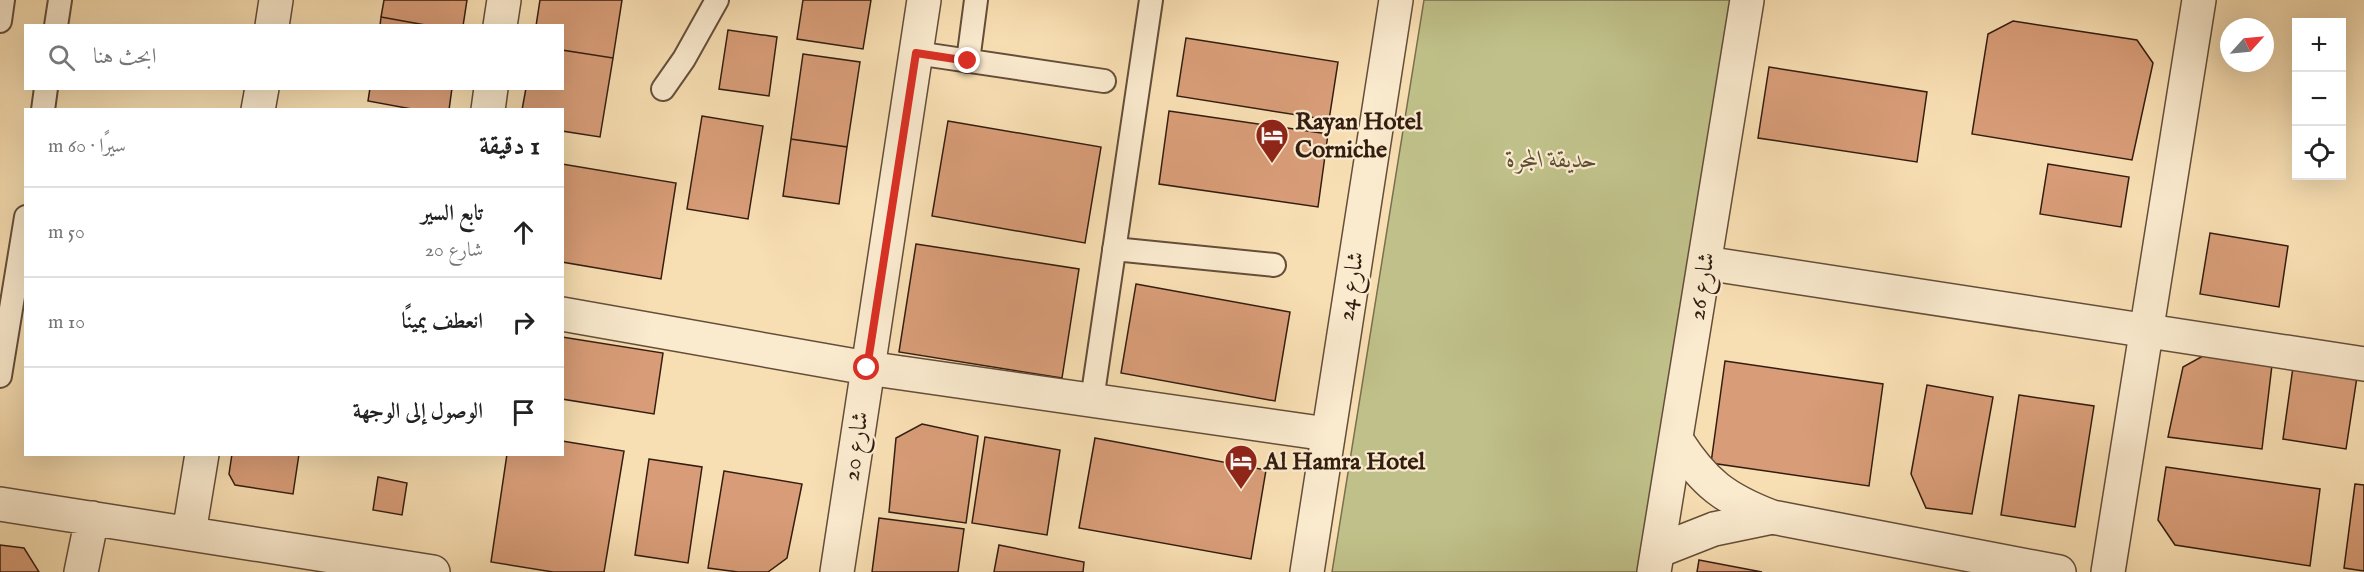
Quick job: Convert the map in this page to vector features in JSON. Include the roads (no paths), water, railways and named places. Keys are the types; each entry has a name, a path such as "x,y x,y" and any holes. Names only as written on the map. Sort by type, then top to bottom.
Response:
{"street":[{"path":"272,24 276,0"},
{"path":"500,24 504,0"},
{"name":"شارع 20","path":"837,572 924,0"},
{"name":"شارع 24","path":"1307,572 1326,434 1396,0"},
{"name":"شارع 26","path":"1656,562 1747,0"},
{"path":"2108,572 2199,0"},
{"path":"258,108 262,90"},
{"path":"488,108 491,90"},
{"path":"1705,263 2364,364"},
{"path":"564,314 867,368 1326,434"},
{"path":"1677,441 1694,467 1717,489 1743,506 1772,517 2059,572"},
{"path":"189,533 202,456"},
{"path":"0,504 433,572"},
{"path":"1656,562 1714,529 1772,517"},
{"path":"81,572 92,518"}],"lane":[{"path":"0,21 3,0"},
{"path":"56,24 60,0"},
{"path":"663,89 684,59 717,0"},
{"path":"968,61 976,0"},
{"path":"1092,400 1151,0"},
{"path":"916,53 1104,81"},
{"path":"43,108 46,90"},
{"path":"0,376 24,229"},
{"path":"1114,249 1274,266"}],"place":[{"name":"Rayan Hotel Corniche","path":"1272,164"},
{"name":"Al Hamra Hotel","path":"1241,490"}],"park label":[{"name":"حديقة المجرة","path":"1552,159"}]}
